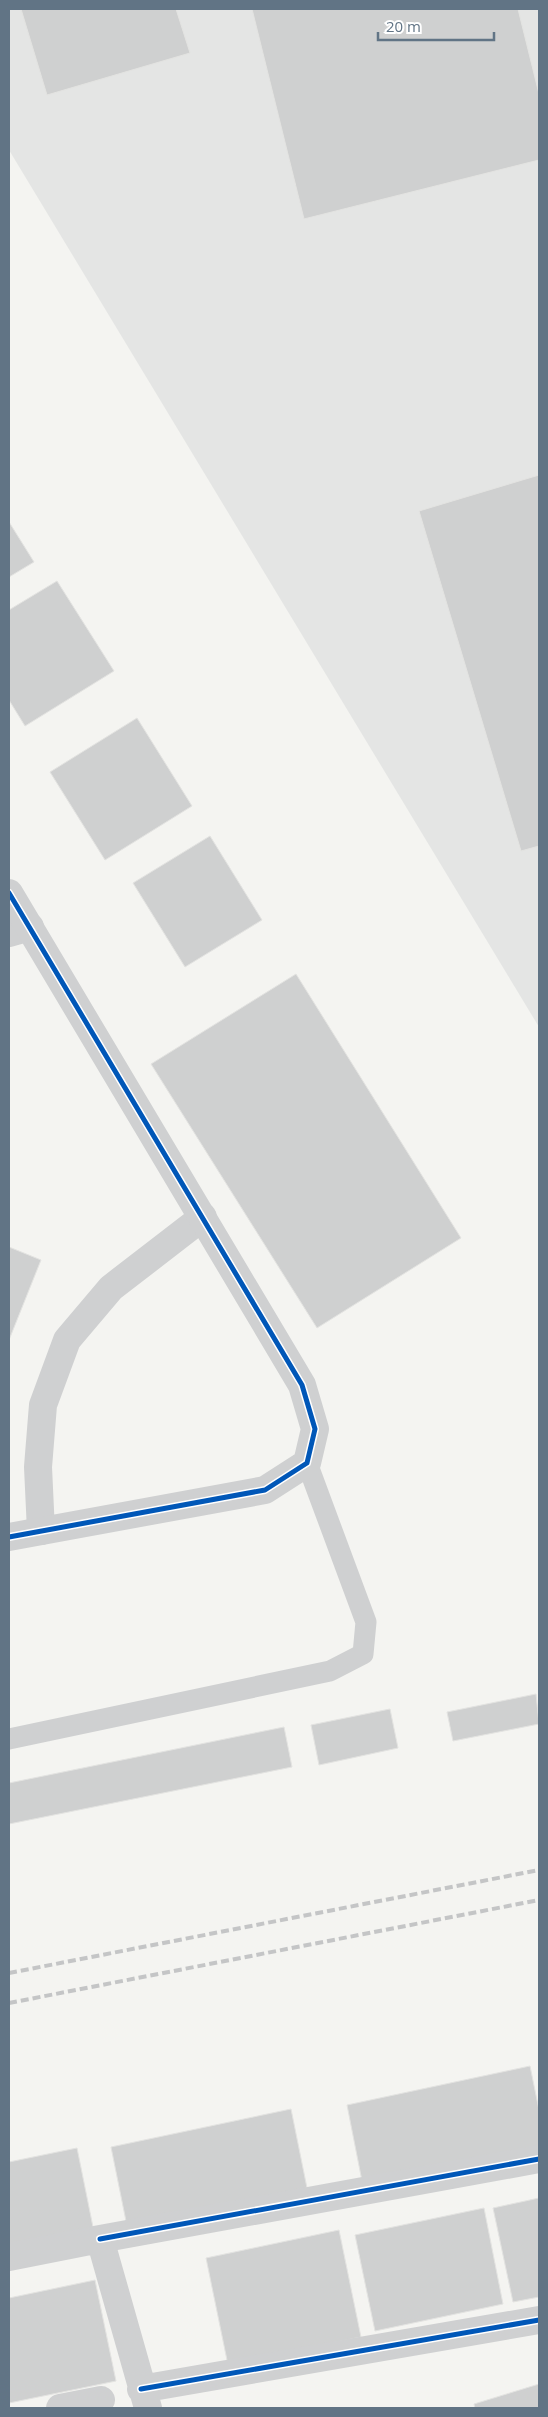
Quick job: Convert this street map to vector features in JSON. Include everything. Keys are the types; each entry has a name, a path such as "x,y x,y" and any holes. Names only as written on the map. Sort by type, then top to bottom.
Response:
{"street":[{"path":"9,893 19,930 202,1217 302,1385 315,1429 307,1463 265,1490 9,1537"},
{"path":"41,1531 38,1467 42,1405 66,1340 111,1288 202,1217"},
{"path":"9,2258 100,2239 539,2159"},
{"path":"100,2239 145,2398 539,2320"},
{"path":"60,2408 101,2400"}],"lane":[{"path":"9,1739 330,1671 363,1654 366,1622 307,1463"}],"shaded area":[{"path":"9,9 539,9 539,1027 9,150"}],"building":[{"path":"21,9 176,9 190,53 47,95"},
{"path":"252,9 518,9 539,94 539,160 304,219"},
{"path":"539,475 539,846 521,851 419,511"},
{"path":"9,522 34,562 9,577"},
{"path":"57,581 114,671 25,726 9,700 9,610"},
{"path":"137,718 192,806 105,860 50,772"},
{"path":"210,836 262,920 185,967 133,883"},
{"path":"296,974 461,1238 317,1328 151,1064"},
{"path":"9,1247 41,1260 9,1340"},
{"path":"536,1694 539,1724 453,1741 447,1712"},
{"path":"390,1709 398,1748 319,1765 311,1725"},
{"path":"284,1727 292,1767 9,1824 9,1783"},
{"path":"530,2066 539,2110 539,2149 363,2186 347,2105"},
{"path":"291,2109 307,2188 127,2226 111,2147"},
{"path":"77,2148 94,2232 9,2250 9,2162"},
{"path":"539,2198 539,2297 513,2302 493,2208"},
{"path":"484,2208 503,2304 375,2331 355,2235"},
{"path":"339,2230 361,2337 228,2365 206,2258"},
{"path":"95,2280 116,2381 9,2403 9,2298"},
{"path":"539,2384 539,2408 475,2408 474,2404"}],"railway":[{"path":"9,1973 539,1870"},
{"path":"9,2003 539,1900"}],"cycle path":[{"path":"9,893 302,1385 315,1429 307,1463 265,1490 9,1537"},
{"path":"100,2239 539,2159"},
{"path":"141,2389 539,2320"}]}
